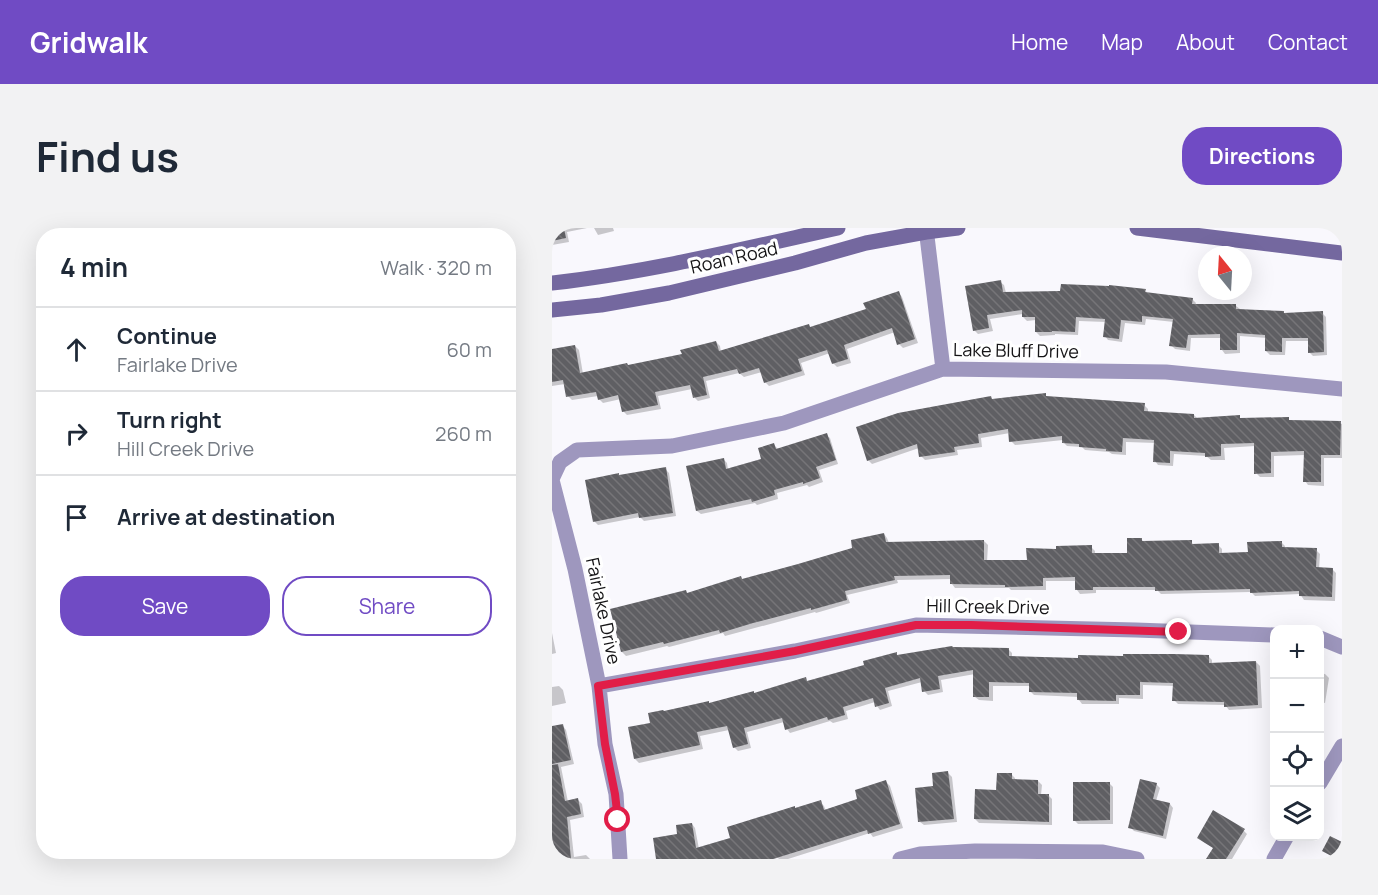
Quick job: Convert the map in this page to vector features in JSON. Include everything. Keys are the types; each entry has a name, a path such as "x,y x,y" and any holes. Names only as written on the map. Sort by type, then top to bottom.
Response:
{"street":[{"name":"Roan Road","path":"552,283 600,278 660,267 838,228"},
{"name":"Roan Road","path":"552,310 601,305 669,293 784,266 866,243 926,230 958,228"},
{"path":"1137,228 1342,253"},
{"path":"926,230 943,369"},
{"name":"Lake Bluff Drive","path":"560,462 577,450 672,446 784,423 943,369 1166,372 1342,389"},
{"name":"Fairlake Drive","path":"560,462 552,479 575,569 598,686 605,744 615,794 620,859"},
{"name":"Hill Creek Drive","path":"598,686 795,651 916,625 1270,635"},
{"path":"1324,640 1342,647"},
{"path":"1324,776 1342,746"},
{"path":"1274,859 1285,841"},
{"path":"900,859 920,854 975,851 1103,852 1137,859"}],"building":[{"path":"552,228 564,228 566,238 552,241"},
{"path":"1001,280 1003,292 1060,291 1061,284 1109,285 1193,298 1192,304 1236,304 1236,309 1284,311 1284,313 1323,311 1324,352 1308,353 1308,338 1282,338 1282,352 1265,351 1265,335 1237,333 1237,350 1220,350 1220,334 1188,335 1186,348 1169,346 1173,319 1142,316 1142,322 1121,320 1119,339 1103,337 1105,319 1076,317 1075,332 1035,332 1035,317 1022,317 1022,310 987,315 989,328 973,331 965,286"},
{"path":"899,291 915,339 897,345 892,328 844,345 848,359 832,364 827,350 798,359 802,371 764,383 759,368 739,374 737,369 703,377 707,395 693,398 690,385 655,392 658,405 622,412 618,395 598,400 596,392 566,397 563,380 552,382 552,349 575,345 580,373 682,354 680,350 716,341 719,351 809,324 810,327 866,309 863,303"},
{"path":"1046,393 1046,396 1145,403 1144,411 1194,414 1194,418 1240,415 1240,418 1289,417 1289,420 1341,421 1340,455 1321,455 1321,482 1303,482 1304,451 1271,452 1271,473 1254,474 1254,443 1221,444 1221,456 1205,457 1205,453 1170,451 1170,463 1153,462 1154,440 1123,438 1122,452 1106,451 1106,449 1079,447 1079,444 1062,443 1062,436 1009,442 1008,429 978,434 979,443 954,447 955,452 919,457 917,444 867,461 856,427 898,413 991,396 992,399"},
{"path":"827,433 836,460 816,467 820,478 774,490 775,495 752,502 751,499 696,511 686,466 724,458 726,469 761,459 758,448 774,443 776,449"},
{"path":"666,467 673,513 639,518 638,513 593,522 585,480"},
{"path":"884,533 886,542 984,540 984,560 1027,560 1026,548 1056,549 1056,546 1092,545 1092,553 1127,553 1127,538 1142,538 1142,541 1192,540 1192,544 1219,543 1219,553 1248,552 1247,542 1282,541 1282,547 1317,548 1316,567 1333,568 1332,597 1299,596 1299,591 1250,593 1250,589 1155,591 1155,587 1093,587 1093,590 1075,590 1075,577 1043,578 1043,586 1005,587 1005,585 950,584 950,575 894,576 895,580 845,591 847,600 720,633 719,630 621,652 610,609 686,590 687,593 741,576 742,579 798,564 852,548 851,540"},
{"path":"952,646 1009,648 1009,656 1078,658 1078,655 1174,654 1209,655 1209,663 1256,661 1258,705 1224,707 1224,702 1172,701 1173,683 1140,682 1140,695 1116,695 1116,701 1077,700 1077,693 1029,692 1029,683 989,682 989,697 973,697 973,670 938,676 940,689 922,692 920,678 885,688 889,703 875,707 873,698 843,707 845,715 828,720 827,717 785,730 782,718 744,728 748,744 733,748 727,726 697,732 700,745 634,759 628,727 650,723 648,713 709,701 709,703 754,691 754,693 806,677 807,681 864,665 863,661 897,652 897,655"},
{"path":"563,724 571,760 552,764 552,726"},
{"path":"558,764 565,801 578,798 581,814 567,817 571,859 552,859 552,765"},
{"path":"948,771 954,819 918,822 915,788 933,786 932,773"},
{"path":"997,773 1012,773 1012,779 1038,780 1038,794 1049,794 1049,822 974,819 975,789 996,790"},
{"path":"1140,779 1157,783 1153,799 1170,803 1163,836 1128,828"},
{"path":"886,780 900,824 868,834 867,830 773,859 656,859 653,838 677,834 676,825 692,823 696,848 730,838 727,827 821,800 824,810 857,799 855,790"},
{"path":"1073,782 1110,782 1110,820 1073,821"},
{"path":"1213,810 1245,829 1226,859 1206,859 1213,848 1197,838"},
{"path":"1330,836 1342,842 1342,859 1337,859 1322,851"}],"route":[{"path":"618,820 598,686 795,651 916,625 1179,632"}]}
